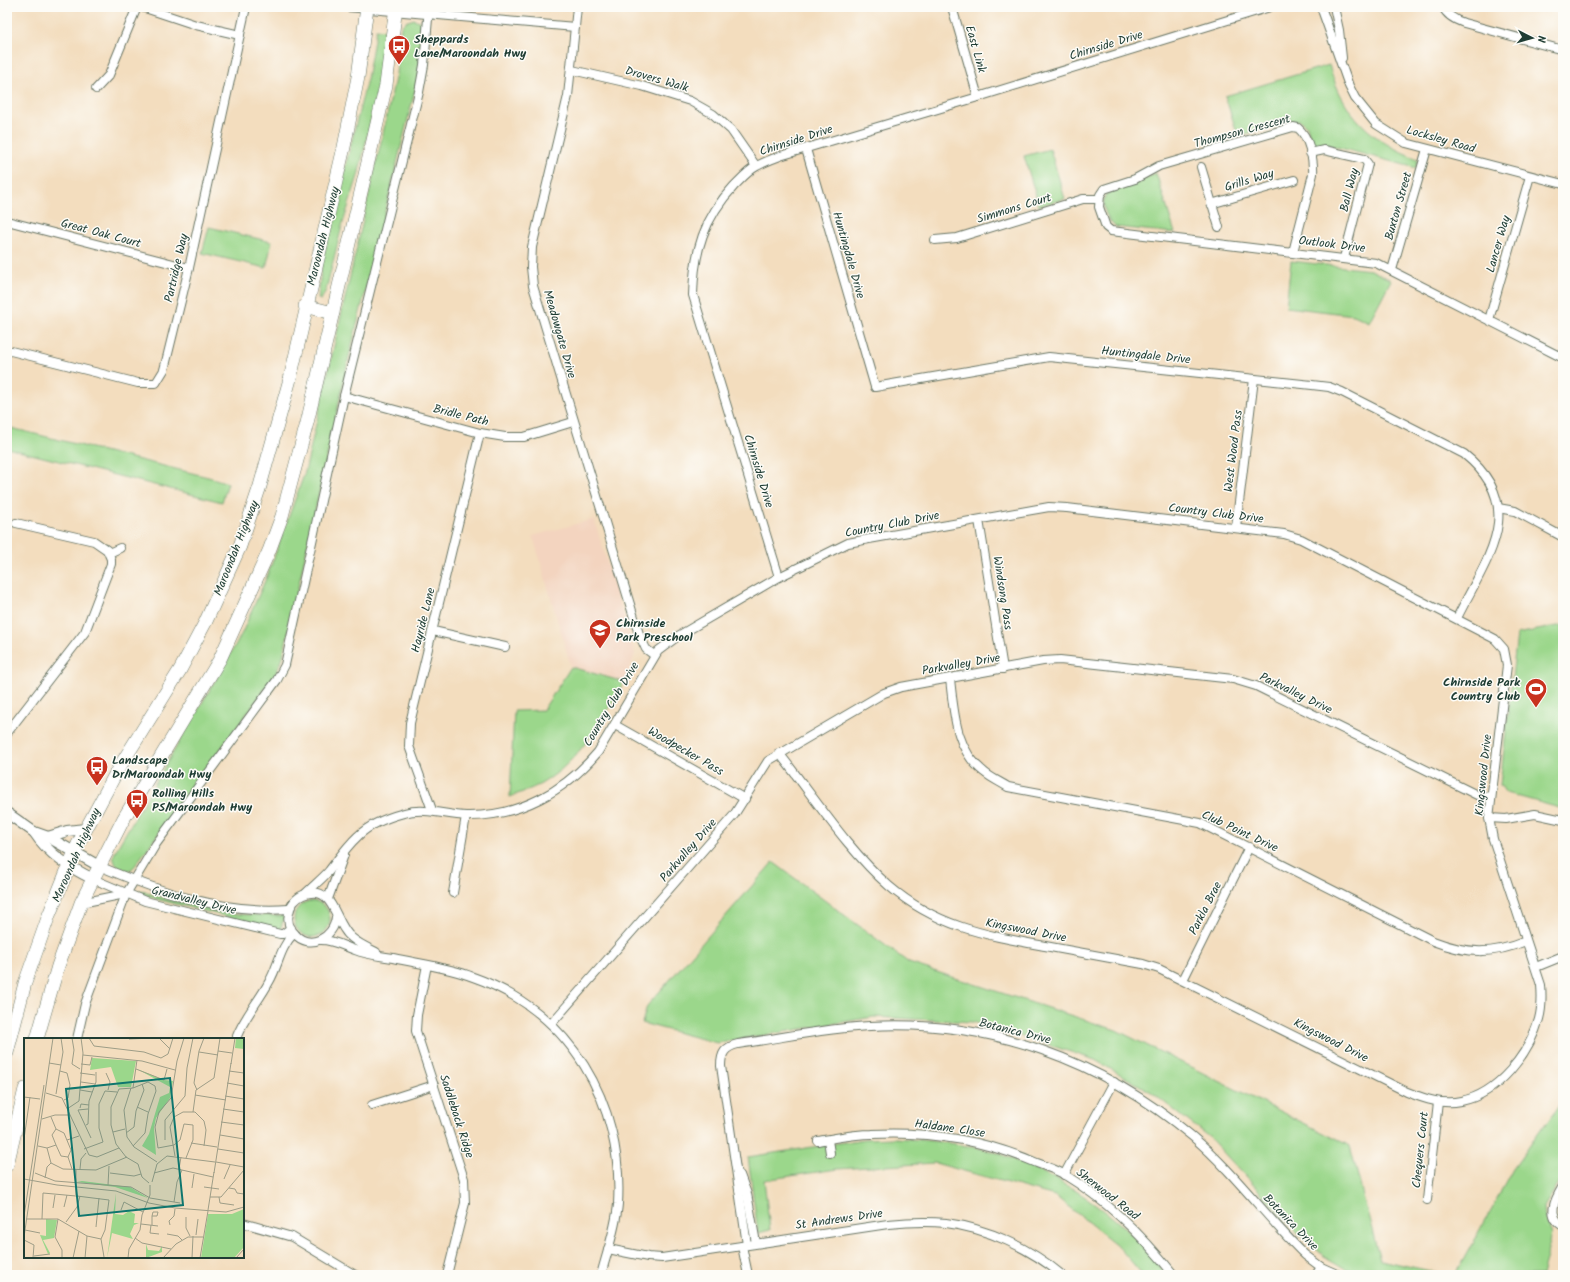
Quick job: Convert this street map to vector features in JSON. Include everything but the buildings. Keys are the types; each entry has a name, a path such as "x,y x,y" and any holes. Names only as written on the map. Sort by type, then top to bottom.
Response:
{"highway":[{"name":"Maroondah Highway","path":"7,1053 25,983 68,867 85,829 117,771 180,670 206,620 240,546 270,455 290,379 352,111 361,60 367,8"},
{"name":"Maroondah Highway","path":"37,1038 58,966 82,903 99,866 124,818 220,659 269,551 282,516 297,465 334,313 386,85 396,10"},
{"path":"306,306 334,313"},
{"path":"7,1165 24,1093"}],"street":[{"path":"96,89 109,75 137,7"},
{"path":"142,7 196,25 240,35"},
{"name":"Partridge Way","path":"7,350 138,383 156,383 164,370 189,268 246,7"},
{"path":"347,7 428,11 575,27"},
{"name":"Meadowgate Drive","path":"577,7 572,70 568,96 536,228 531,267 533,286 638,634 646,649 654,655"},
{"name":"East Link","path":"952,7 978,97"},
{"name":"Chirnside Drive","path":"779,577 693,295 694,268 700,239 709,220 723,197 756,166 780,156 978,97 1240,11 1270,7"},
{"name":"Locksley Road","path":"1321,7 1343,73 1355,98 1376,124 1406,143 1563,184"},
{"name":"Locksley Road","path":"1334,7 1339,30 1343,73"},
{"path":"1443,7 1445,12 1453,19 1464,23 1563,50"},
{"path":"77,1038 85,1004 126,894 133,881 156,844 277,680 286,665 344,396 419,92 424,65 428,11"},
{"name":"Drovers Walk","path":"572,70 642,86 690,101 713,114 731,130 756,166"},
{"name":"Thompson Crescent","path":"1099,199 1104,189 1135,179 1159,166 1293,128 1298,128 1303,132 1314,168 1312,181 1293,252"},
{"name":"Huntingdale Drive","path":"806,149 875,387 1049,357 1254,379 1329,388 1342,392 1464,454 1478,465 1490,480 1500,518 1497,536 1457,618"},
{"name":"Buxton Street","path":"1392,270 1427,149"},
{"name":"Ball Way","path":"1310,153 1324,150 1364,159 1368,164 1344,258"},
{"path":"1201,167 1218,228"},
{"name":"Lancer Way","path":"1489,320 1530,176"},
{"name":"Grills Way","path":"1212,204 1294,180"},
{"name":"Simmons Court","path":"935,240 956,238 1083,199 1099,199"},
{"name":"Outlook Drive","path":"1099,199 1099,206 1105,224 1111,231 1370,261 1392,270 1563,358"},
{"name":"Great Oak Court","path":"7,221 189,268"},
{"name":"West Wood Pass","path":"1236,527 1254,379"},
{"name":"Bridle Path","path":"344,396 480,433 505,437 524,437 573,422"},
{"name":"Hayride Lane","path":"432,810 426,788 409,746 410,723 480,433"},
{"name":"Country Club Drive","path":"305,894 363,832 388,818 404,813 432,810 466,816 508,811 547,795 566,783 587,765 598,752 615,725 654,655 678,636 779,577 848,543 1049,507 1236,527 1284,534 1301,539 1457,618 1495,639 1504,649"},
{"path":"1498,508 1515,511 1563,537"},
{"name":"Windsong Pass","path":"979,520 1003,669"},
{"path":"7,732 85,632 109,572 111,559 109,553 104,547 94,541 16,523"},
{"path":"109,553 120,548"},
{"path":"433,631 505,647"},
{"name":"Kingswood Drive","path":"779,753 858,855 889,885 924,911 942,920 980,934 1143,964 1159,969 1407,1092 1438,1102 1460,1101 1474,1097 1488,1090 1499,1082 1522,1054 1532,1037 1539,1018 1542,996 1536,966 1526,941 1493,839 1489,818 1507,665 1504,649"},
{"name":"Parkvalley Drive","path":"551,1024 734,815 768,761 779,753 884,693 901,686 950,679 1043,661 1074,660 1245,682 1477,795 1491,797"},
{"name":"Club Point Drive","path":"950,679 956,724 966,752 983,772 1008,787 1200,824 1249,847 1433,941 1454,949 1479,952 1500,950 1526,941"},
{"name":"Woodpecker Pass","path":"615,725 745,799"},
{"path":"7,813 34,832 48,837 99,866"},
{"path":"1489,818 1506,819 1535,814 1563,820"},
{"path":"453,893 466,816"},
{"path":"48,837 67,831 85,829"},
{"path":"34,832 40,841 58,860 68,867 93,879"},
{"name":"Parkla Brae","path":"1183,980 1249,847"},
{"name":"Country Club Drive","path":"328,898 346,849"},
{"name":"Grandvalley Drive","path":"99,866 133,881 180,897 240,910 289,909"},
{"name":"Grandvalley Drive","path":"93,879 126,894 165,907 280,934 292,931"},
{"path":"383,956 352,938 342,928 336,917 335,910 328,898 317,893 305,894 295,900 289,909 288,919 292,931 309,941 334,941 355,951 462,973 497,987 520,1000 551,1024 576,1054 592,1077 611,1125 617,1153 618,1206 601,1275"},
{"path":"82,903 126,894"},
{"path":"321,940 332,931 336,917"},
{"path":"237,1036 243,1022 270,981 285,942 292,931"},
{"path":"1536,966 1563,956"},
{"name":"Saddleback Ridge","path":"428,965 417,1015 416,1028 464,1179 465,1203 447,1275"},
{"name":"Botanica Drive","path":"748,1275 737,1165 721,1066 721,1057 724,1050 729,1046 869,1026 933,1026 993,1035 1050,1052 1078,1063 1114,1082 1162,1113 1194,1138 1296,1246 1321,1267 1339,1275"},
{"name":"Sherwood Road","path":"1114,1082 1064,1175 1118,1214 1146,1242 1174,1275"},
{"path":"372,1105 434,1085"},
{"name":"Chequers Court","path":"1427,1200 1438,1102"},
{"name":"Haldane Close","path":"818,1141 872,1134 924,1134 963,1140 1007,1150 1064,1175"},
{"path":"828,1140 830,1153"},
{"name":"Botanica Drive","path":"737,1165 747,1194 756,1244"},
{"path":"1563,1186 1553,1208 1555,1218 1563,1226"},
{"name":"St Andrews Drive","path":"608,1249 648,1257 662,1258 888,1224 920,1222 946,1223 969,1227 1000,1238 1025,1250 1062,1275"},
{"path":"244,1223 292,1237 355,1275"},
{"path":"1316,1275 1321,1267"}],"shaded area":[{"path":"594,519 635,654 624,682 571,667 533,536"}],"green space":[{"path":"414,19 419,21 423,27 419,74 348,361 283,656 276,674 133,868 130,870 123,870 119,868 115,862 115,852 242,633 268,574 305,472 396,74 401,27 405,22"},
{"path":"376,29 384,30 380,80 358,176 342,226 326,290 321,300 318,299 322,262 367,79"},
{"path":"1329,65 1342,98 1361,124 1386,144 1418,159 1416,168 1329,145 1316,146 1312,144 1307,126 1299,120 1238,136 1225,96"},
{"path":"1050,149 1065,199 1039,206 1024,156"},
{"path":"1156,173 1175,233 1116,227 1107,217 1105,212 1104,198 1106,194 1138,183"},
{"path":"209,227 272,242 266,268 202,253"},
{"path":"1291,261 1371,270 1391,280 1369,322 1354,315 1286,307"},
{"path":"7,427 228,483 222,502 7,448"},
{"name":"Chirnside Park Country Club","path":"1563,625 1563,809 1506,793 1500,785 1517,634"},
{"path":"571,667 624,682 589,739 568,763 541,784 510,797 514,711 543,710"},
{"path":"773,862 909,963 1116,1030 1350,1146 1380,1260 1449,1275 1369,1275 1346,1269 1324,1256 1296,1231 1210,1138 1151,1092 1095,1060 1028,1038 973,1022 873,1017 717,1043 642,1023 647,1006"},
{"path":"139,890 166,899 234,914 283,916 284,918 280,930 156,899 141,893"},
{"path":"316,901 325,906 329,912 329,926 325,932 316,937 308,937 299,932 295,926 294,915 299,906 305,902"},
{"path":"1563,1099 1563,1176 1544,1207 1545,1219 1552,1234 1541,1275 1455,1275 1513,1169"},
{"path":"895,1138 943,1142 991,1151 1038,1170 1060,1181 1100,1207 1118,1222 1135,1238 1166,1275 1143,1275 1117,1245 1055,1196 935,1163 837,1169 764,1180 770,1230 758,1233 748,1157 865,1139"}],"place":[{"name":"Sheppards Lane/Maroondah Hwy","path":"399,66"},
{"name":"Chirnside Park Preschool","path":"600,650"},
{"name":"Chirnside Park Country Club","path":"1536,708"},
{"name":"Landscape Dr/Maroondah Hwy","path":"97,786"},
{"name":"Rolling Hills PS/Maroondah Hwy","path":"137,820"}]}
